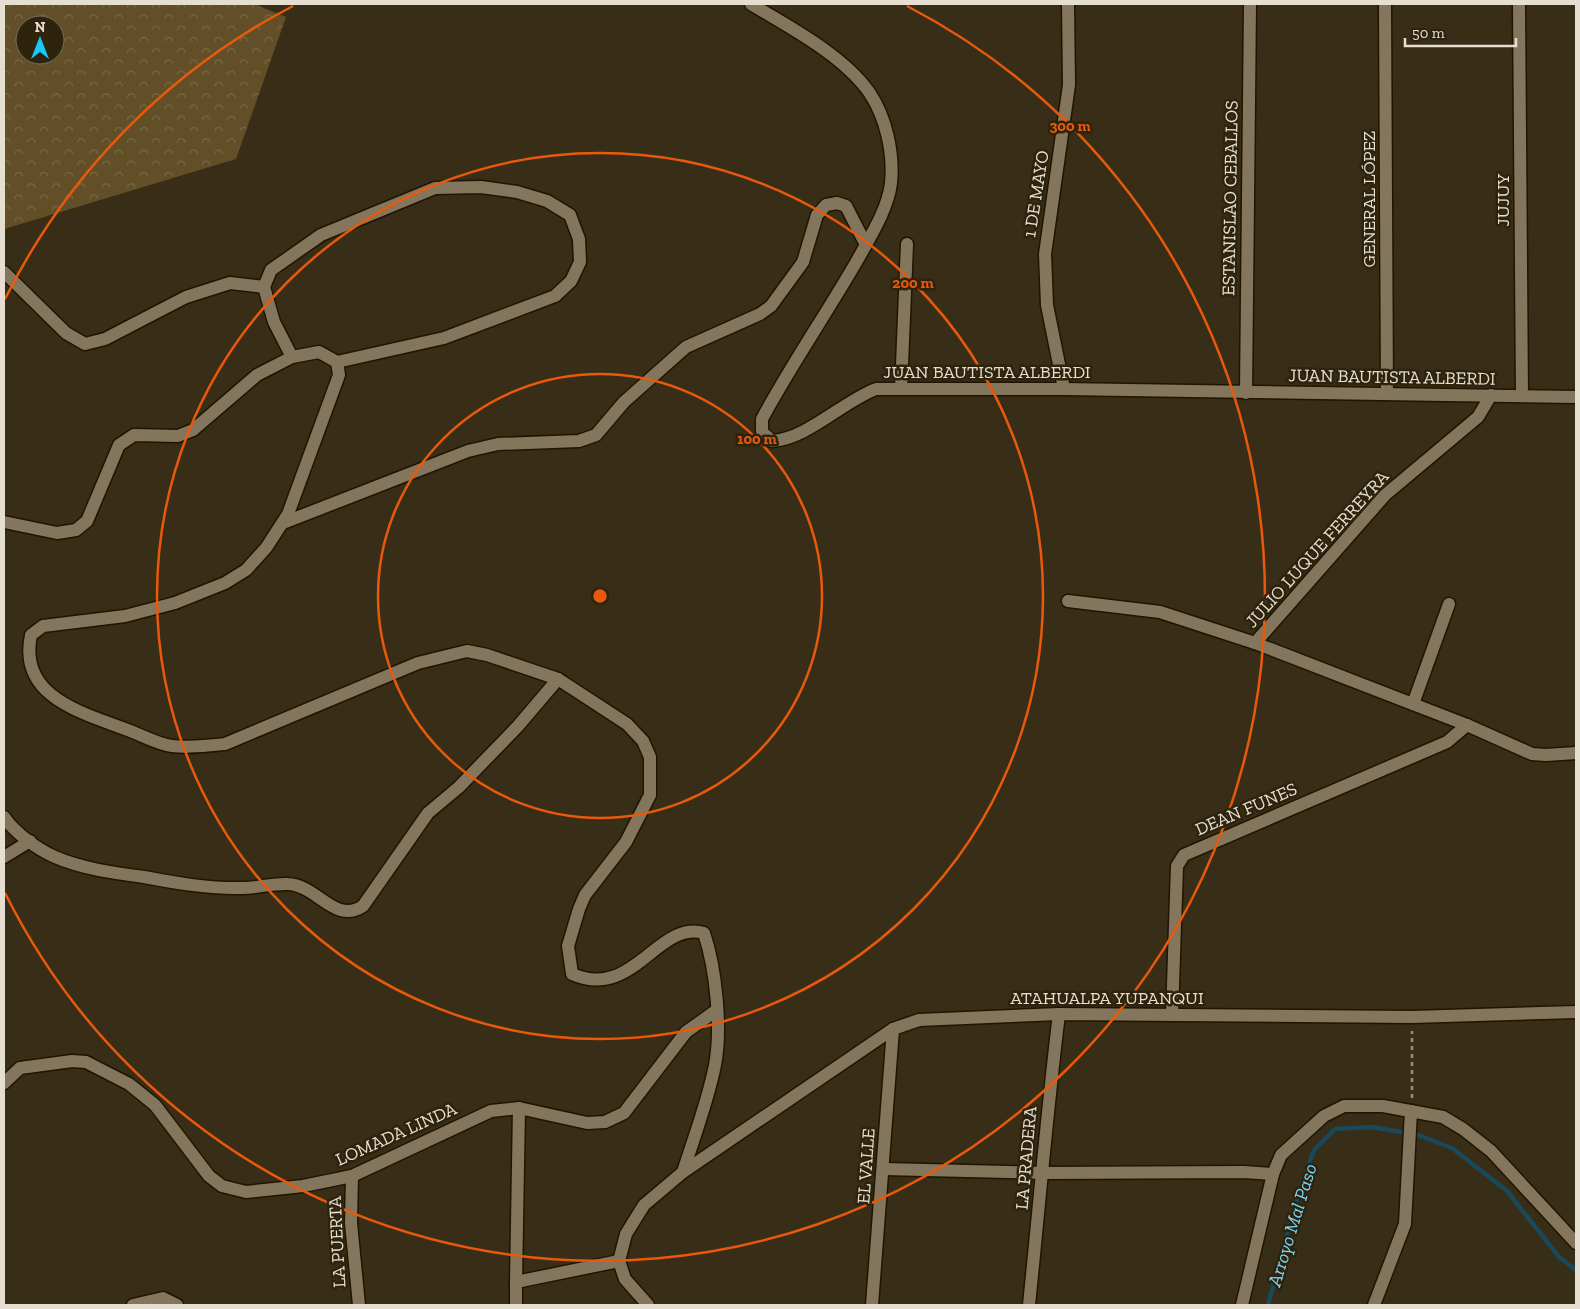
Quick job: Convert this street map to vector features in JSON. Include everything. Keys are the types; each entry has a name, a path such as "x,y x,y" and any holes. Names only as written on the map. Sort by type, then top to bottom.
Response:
{"street":[{"name":"JUAN BAUTISTA ALBERDI","path":"751,4 805,37 842,64 868,91 883,117 889,145 891,184 882,212 866,244 762,419 762,432 772,441 786,440 859,396 876,390 1064,389 1576,397"},
{"name":"1 DE MAYO","path":"1064,389 1047,306 1045,254 1069,85 1068,4"},
{"name":"ESTANISLAO CEBALLOS","path":"1246,393 1250,4"},
{"name":"GENERAL LÓPEZ","path":"1385,4 1387,394"},
{"name":"JUJUY","path":"1519,4 1522,396"},
{"path":"4,522 57,533 76,530 87,521 119,445 134,435 178,436 193,430 257,375 292,357 319,352 338,362 444,338 555,296 571,281 580,262 579,239 570,215 548,201 518,192 481,187 435,188 322,236 270,270 264,287 274,322 292,357"},
{"path":"283,523 468,451 498,444 578,441 596,435 624,402 686,348 771,306 803,262 817,215 826,206 837,203 846,206 866,244"},
{"path":"902,389 906,244"},
{"path":"4,272 66,334 85,344 105,339 186,297 230,283 264,287"},
{"path":"338,362 339,375 302,479 283,523 266,548 246,570 225,582 176,603 125,616 44,626 31,635 28,648 31,670 46,690 69,708 169,745 198,747 225,744 418,663 467,651 488,654 558,679 627,724 638,736 650,758 650,795 626,842 586,895 579,909 568,946 572,974 585,980 609,980 630,969 676,936 692,929 704,933 710,950 717,1010 715,1065 684,1172"},
{"name":"JULIO LUQUE FERREYRA","path":"1255,643 1385,495 1478,418 1491,395"},
{"path":"1068,601 1160,612 1255,643 1467,725 1532,754 1546,756 1576,753"},
{"path":"1413,704 1449,604"},
{"path":"4,817 30,841 54,856 98,870 191,885 242,888 288,884 303,886 340,911 354,912 363,906 428,813 472,773 558,679"},
{"name":"DEAN FUNES","path":"1172,1015 1177,866 1184,855 1447,742 1467,725"},
{"path":"4,857 30,841"},
{"name":"LOMADA LINDA","path":"4,1083 20,1068 72,1061 86,1062 129,1084 155,1105 209,1176 222,1186 246,1192 303,1186 352,1176 491,1111 519,1108 587,1123 605,1122 624,1113 686,1032 717,1010"},
{"name":"ATAHUALPA YUPANQUI","path":"619,1261 626,1234 644,1206 684,1172 894,1029 919,1020 1060,1014 1412,1017 1576,1012"},
{"name":"LA PRADERA","path":"1029,1305 1047,1115 1060,1014"},
{"name":"EL VALLE","path":"872,1305 894,1029"},
{"path":"1242,1305 1273,1174 1282,1155 1324,1116 1344,1106 1383,1106 1443,1117 1463,1129 1491,1152 1576,1243"},
{"path":"516,1305 519,1108"},
{"path":"1374,1305 1406,1224 1411,1111"},
{"path":"884,1169 1043,1173 1244,1172 1273,1174"},
{"name":"LA PUERTA","path":"352,1176 351,1223 359,1305"},
{"path":"516,1282 619,1261 625,1279 648,1305"},
{"path":"133,1305 163,1298 177,1305"}],"path":[{"path":"1411,1111 1412,1017"}],"green space":[{"path":"4,4 254,4 286,17 236,159 4,229"}],"waterway":[{"name":"Arroyo Mal Paso","path":"1268,1305 1300,1189 1314,1150 1335,1129 1372,1127 1401,1132"},
{"name":"Arroyo Mal Paso","path":"1418,1135 1452,1148 1507,1191 1559,1257 1576,1270"}]}
